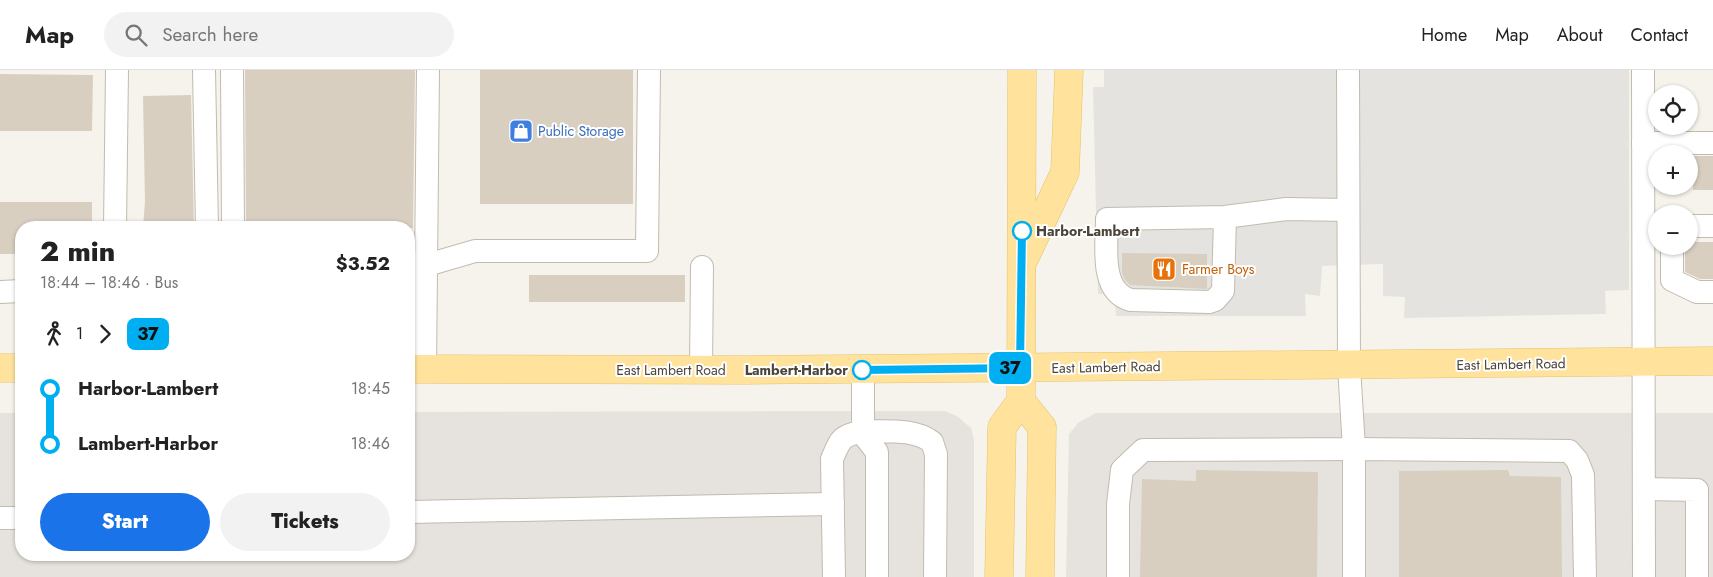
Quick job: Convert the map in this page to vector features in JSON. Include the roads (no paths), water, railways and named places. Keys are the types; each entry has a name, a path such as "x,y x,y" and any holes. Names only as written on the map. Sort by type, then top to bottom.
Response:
{"main road":[{"path":"1022,70 1021,401 1042,427 1040,577"},
{"path":"1022,265 1065,172 1069,70"},
{"name":"East Lambert Road","path":"417,369 862,370 1713,361"},
{"path":"0,368 15,368"},
{"path":"1000,577 1002,427 1021,401"}],"lane":[{"path":"114,221 117,70"},
{"path":"204,70 207,221"},
{"path":"232,70 233,221"},
{"path":"417,369 418,265 428,70"},
{"path":"418,265 475,251 647,251 648,70"},
{"path":"1348,70 1348,366 1354,449 1354,577"},
{"path":"1643,70 1643,142 1648,205"},
{"path":"1643,142 1713,143"},
{"path":"1225,217 1223,291 1215,300 1209,302 1130,300 1118,294 1110,282 1107,264 1108,219 1225,217 1286,209 1348,210"},
{"path":"1698,226 1713,226"},
{"path":"1644,577 1644,362 1649,255"},
{"path":"1672,255 1672,280 1697,292 1713,292"},
{"path":"701,370 702,266"},
{"path":"0,292 15,292"},
{"path":"862,370 863,431 877,452 877,577"},
{"path":"834,577 832,459 846,435 863,431 906,432 925,437 932,442 936,464 935,577"},
{"path":"1118,577 1118,504 1122,470 1143,450 1354,449 1569,450 1577,460 1582,475 1585,577"},
{"path":"1644,489 1697,490 1697,577"},
{"path":"415,512 833,504"},
{"path":"0,518 15,518"}],"place":[{"name":"Public Storage","path":"521,131"},
{"name":"Harbor-Lambert","path":"1022,231"},
{"name":"Farmer Boys","path":"1164,269"},
{"name":"Lambert-Harbor","path":"862,370"}]}
